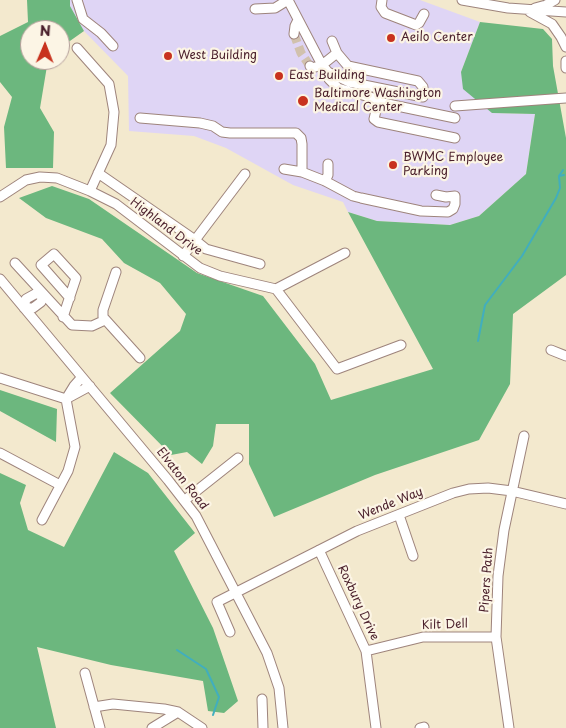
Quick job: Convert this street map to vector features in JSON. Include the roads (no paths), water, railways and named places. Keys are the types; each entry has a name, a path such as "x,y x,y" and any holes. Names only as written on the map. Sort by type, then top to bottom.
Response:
{"street":[{"path":"77,0 84,19 101,32 113,46"},
{"path":"255,8 275,8 288,0 329,80 353,93 455,118"},
{"path":"382,0 381,7 385,13 416,25 424,14"},
{"path":"462,0 525,10 566,12"},
{"path":"525,10 546,5 555,0"},
{"path":"525,10 553,25 566,47"},
{"path":"294,34 298,20"},
{"path":"310,66 312,68 325,69 349,82 423,97 423,87 418,81 348,66 337,53 332,42"},
{"path":"77,48 109,84 114,112 111,144 90,191"},
{"path":"325,69 337,53"},
{"path":"566,60 566,68"},
{"path":"349,82 353,93"},
{"path":"380,88 374,119 378,122 455,138"},
{"path":"455,106 566,98"},
{"path":"140,118 200,123 213,126 222,132 248,134 296,133 301,138 302,144 302,172"},
{"path":"325,181 328,175 328,164"},
{"path":"284,169 302,172 325,181 353,196 378,202 421,211 448,212 453,209 455,196 436,195"},
{"path":"98,174 206,249 260,264"},
{"path":"183,256 245,174"},
{"name":"Highland Drive","path":"0,196 26,180 40,177 57,178 116,204 200,268 220,276 276,289"},
{"path":"345,253 276,289 336,369 401,345"},
{"path":"63,317 70,298 76,278 54,254 41,265 70,298"},
{"path":"15,263 72,325 92,326 105,320"},
{"path":"116,272 103,310 105,320 140,358"},
{"name":"Elvaton Road","path":"0,279 185,500 208,537 268,653 281,702 282,728"},
{"path":"24,308 33,308 41,302 43,294"},
{"path":"551,350 566,356"},
{"path":"42,520 70,465 75,447 66,399 82,376"},
{"path":"0,378 66,399 90,386"},
{"name":"Pipers Path","path":"509,728 496,636 500,554 524,436"},
{"path":"0,453 60,485"},
{"path":"185,500 238,458"},
{"name":"Wende Way","path":"230,632 216,602 358,531 452,493 469,489 488,488 512,491 566,504"},
{"path":"399,515 414,556"},
{"name":"Roxbury Drive","path":"319,550 366,651 376,728"},
{"name":"Kilt Dell","path":"366,651 423,637 496,636"},
{"path":"85,672 100,728"},
{"path":"262,699 263,728"},
{"path":"94,706 113,704 164,708 178,712 202,728"},
{"path":"152,728 178,712"}],"waterway":[{"path":"559,176 563,170"},
{"path":"478,341 485,305 522,256 556,198 560,188 559,176 564,175"},
{"path":"177,650 206,669 219,697 213,715"}],"tunnel":[{"path":"294,34 301,53 310,66"}],"place":[{"name":"Aeilo Center","path":"391,38"},
{"name":"West Building","path":"168,56"},
{"name":"East Building","path":"279,76"},
{"name":"Baltimore Washington Medical Center","path":"303,101"},
{"name":"BWMC Employee Parking","path":"393,165"}]}
